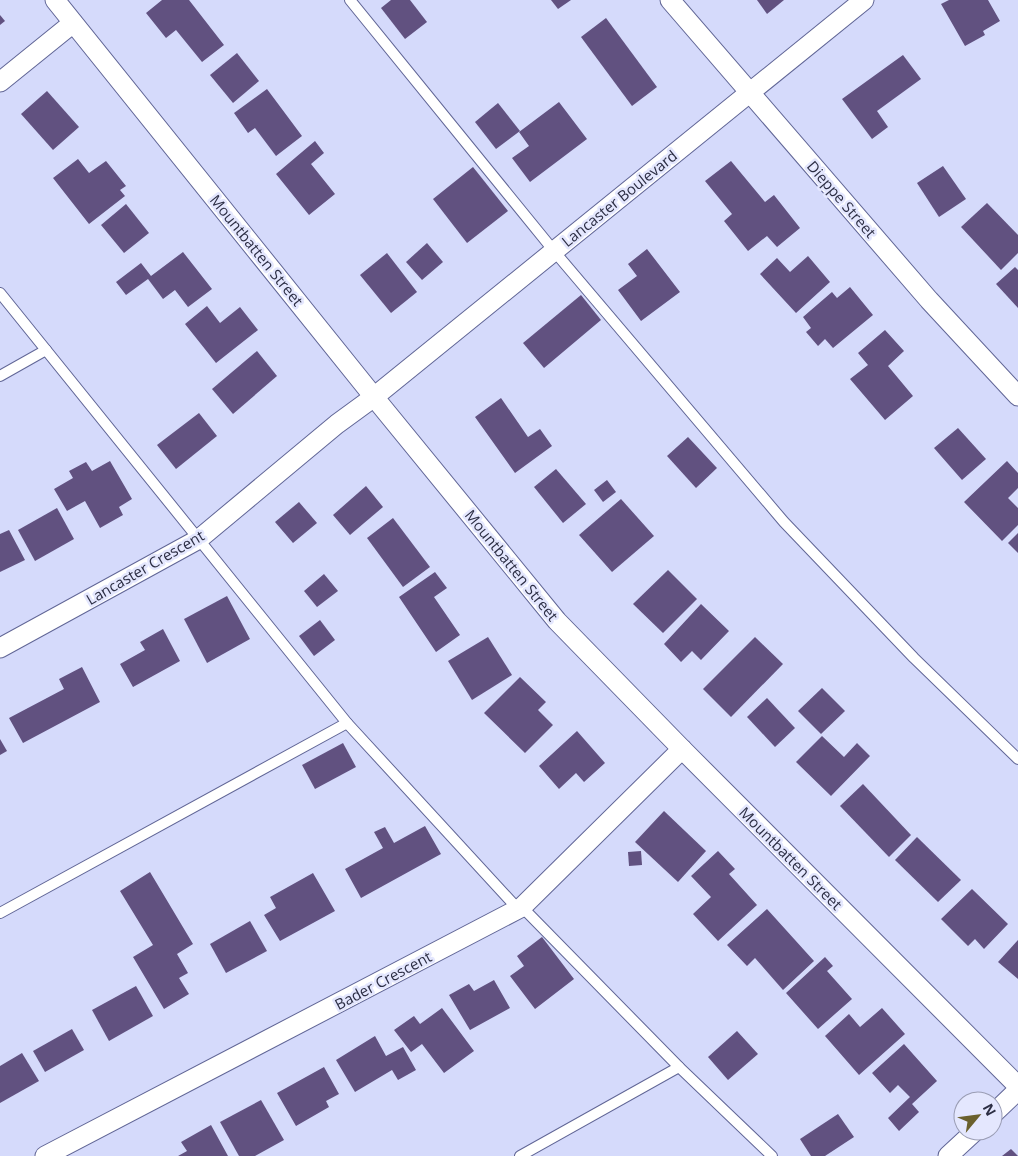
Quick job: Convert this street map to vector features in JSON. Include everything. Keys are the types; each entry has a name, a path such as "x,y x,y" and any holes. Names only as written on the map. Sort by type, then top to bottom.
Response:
{"street":[{"name":"Mountbatten Street","path":"55,0 557,621 1018,1086"},
{"name":"Dieppe Street","path":"670,0 929,300 1018,396"},
{"name":"Lancaster Boulevard","path":"374,397 864,0"},
{"path":"0,82 73,23"},
{"name":"Lancaster Crescent","path":"0,648 199,539 336,424 374,397"},
{"name":"Bader Crescent","path":"45,1156 520,908 682,749"},
{"path":"1003,1104 1018,1090"},
{"path":"948,1156 964,1141"}],"lane":[{"path":"350,0 554,251 784,522 914,658 1018,759"},
{"path":"0,293 346,723 520,908 772,1156"},
{"path":"0,376 46,350"},
{"path":"0,913 346,723"},
{"path":"520,1156 680,1067"}],"building":[{"path":"162,0 189,0 224,45 202,62 176,30 166,38 146,13"},
{"path":"391,0 410,0 427,22 405,39 381,8"},
{"path":"551,0 571,0 558,9"},
{"path":"757,0 784,0 767,14"},
{"path":"949,0 988,0 1000,21 983,31 985,35 965,46 941,4"},
{"path":"0,15 5,21 0,25"},
{"path":"606,18 657,87 632,106 581,37"},
{"path":"237,53 259,81 233,103 210,75"},
{"path":"903,55 921,79 877,111 888,127 872,139 842,99"},
{"path":"267,89 302,136 276,156 255,128 248,133 234,113"},
{"path":"47,91 79,127 53,150 21,114"},
{"path":"559,102 587,139 530,182 512,158 529,146 519,132"},
{"path":"498,103 520,131 496,149 475,122"},
{"path":"315,141 324,153 311,164 335,194 309,215 276,174"},
{"path":"78,159 89,173 106,161 126,186 120,190 125,196 89,224 53,178"},
{"path":"731,161 765,202 774,195 800,228 777,247 767,236 748,251 724,221 732,214 705,181"},
{"path":"943,166 966,199 939,217 917,183"},
{"path":"473,167 508,211 467,243 433,199"},
{"path":"987,203 1018,235 1018,253 1001,270 961,227"},
{"path":"126,204 149,233 124,253 101,225"},
{"path":"427,243 443,262 422,280 406,262"},
{"path":"647,249 680,292 641,321 618,290 637,276 628,264"},
{"path":"183,252 212,289 188,307 175,290 163,299 148,279 126,295 116,282 141,263 151,276"},
{"path":"387,253 417,292 391,313 360,275"},
{"path":"808,256 830,282 796,313 760,274 777,258 790,272"},
{"path":"1015,267 1018,270 1018,308 996,284"},
{"path":"850,287 873,315 833,348 825,339 818,346 806,332 811,328 803,317 832,292 837,298"},
{"path":"581,295 601,320 544,368 523,343"},
{"path":"207,306 220,323 240,307 258,330 216,363 185,324"},
{"path":"885,330 904,351 888,366 913,396 885,420 850,379 868,365 858,353"},
{"path":"257,351 277,376 233,414 212,389"},
{"path":"501,398 528,437 540,429 552,446 515,473 475,417"},
{"path":"199,413 217,436 176,469 157,445"},
{"path":"958,428 986,459 962,480 934,448"},
{"path":"688,437 717,468 696,488 667,456"},
{"path":"110,461 132,499 119,507 123,515 100,528 85,501 67,511 54,489 73,478 69,471 86,462 92,471"},
{"path":"1007,461 1018,473 1018,488 1008,498 1018,508 1018,525 1002,541 964,502"},
{"path":"556,469 586,504 563,523 534,487"},
{"path":"607,480 616,492 603,502 594,490"},
{"path":"366,486 383,507 350,535 333,515"},
{"path":"621,499 654,536 612,572 579,535"},
{"path":"299,502 317,523 293,543 275,522"},
{"path":"57,508 74,539 35,561 18,530"},
{"path":"393,518 430,567 403,587 367,538"},
{"path":"9,530 25,560 0,572 0,534"},
{"path":"1018,533 1018,553 1008,543"},
{"path":"668,570 697,599 663,633 633,604"},
{"path":"435,572 447,588 434,597 460,635 436,652 399,597"},
{"path":"324,574 338,591 317,607 304,591"},
{"path":"227,596 250,639 207,663 184,619"},
{"path":"701,604 729,631 701,660 692,651 681,662 664,644"},
{"path":"320,620 335,640 314,656 299,636"},
{"path":"163,629 180,661 133,687 120,664 145,650 140,642"},
{"path":"488,637 512,675 472,700 448,661"},
{"path":"755,637 783,664 731,717 703,689"},
{"path":"82,667 100,702 23,743 9,718 64,689 59,679"},
{"path":"520,677 546,702 538,710 553,725 525,753 484,713"},
{"path":"822,688 845,711 821,734 798,711"},
{"path":"767,698 795,728 775,747 747,717"},
{"path":"577,731 605,763 584,782 576,773 559,789 539,766"},
{"path":"822,736 844,757 857,743 870,756 831,796 796,762"},
{"path":"0,739 7,751 0,755"},
{"path":"343,743 356,767 315,789 302,765"},
{"path":"863,784 911,835 889,857 840,806"},
{"path":"664,811 706,851 678,882 635,842"},
{"path":"425,826 441,854 361,898 345,869 383,848 374,832 385,827 394,843"},
{"path":"917,837 961,880 938,902 895,860"},
{"path":"641,851 642,865 629,866 628,852"},
{"path":"718,851 735,869 729,874 757,905 718,941 693,914 711,897 691,876"},
{"path":"150,872 193,944 177,954 188,973 179,978 189,994 164,1009 133,957 153,945 120,891"},
{"path":"313,873 335,911 280,941 264,915 276,908 270,897"},
{"path":"972,889 1008,924 984,949 975,939 968,946 941,919"},
{"path":"767,909 814,961 783,990 755,958 747,966 727,945"},
{"path":"250,921 267,951 226,973 210,944"},
{"path":"542,937 574,979 535,1009 510,976 524,966 517,956"},
{"path":"1018,940 1018,979 998,962"},
{"path":"825,957 833,966 827,971 852,999 818,1029 786,993"},
{"path":"494,980 510,1008 470,1030 449,995 469,984 474,991"},
{"path":"136,986 153,1016 109,1041 92,1010"},
{"path":"442,1008 474,1051 444,1073 422,1044 411,1052 394,1030 414,1016 420,1024"},
{"path":"882,1008 905,1034 859,1075 825,1036 849,1014 860,1027"},
{"path":"72,1029 84,1050 45,1072 33,1051"},
{"path":"737,1031 758,1054 728,1080 708,1057"},
{"path":"375,1036 386,1056 403,1047 416,1070 398,1080 392,1070 355,1092 336,1060"},
{"path":"904,1044 937,1081 912,1104 919,1112 899,1131 888,1118 910,1097 898,1085 890,1093 872,1073"},
{"path":"22,1053 39,1081 0,1103 0,1066"},
{"path":"324,1067 339,1094 326,1101 329,1107 296,1126 277,1093"},
{"path":"261,1100 284,1140 255,1156 239,1156 220,1122"},
{"path":"838,1114 854,1137 825,1156 811,1156 800,1139"},
{"path":"211,1125 228,1156 178,1156 187,1151 181,1142"},
{"path":"1011,1149 1018,1156 1002,1156"}]}
